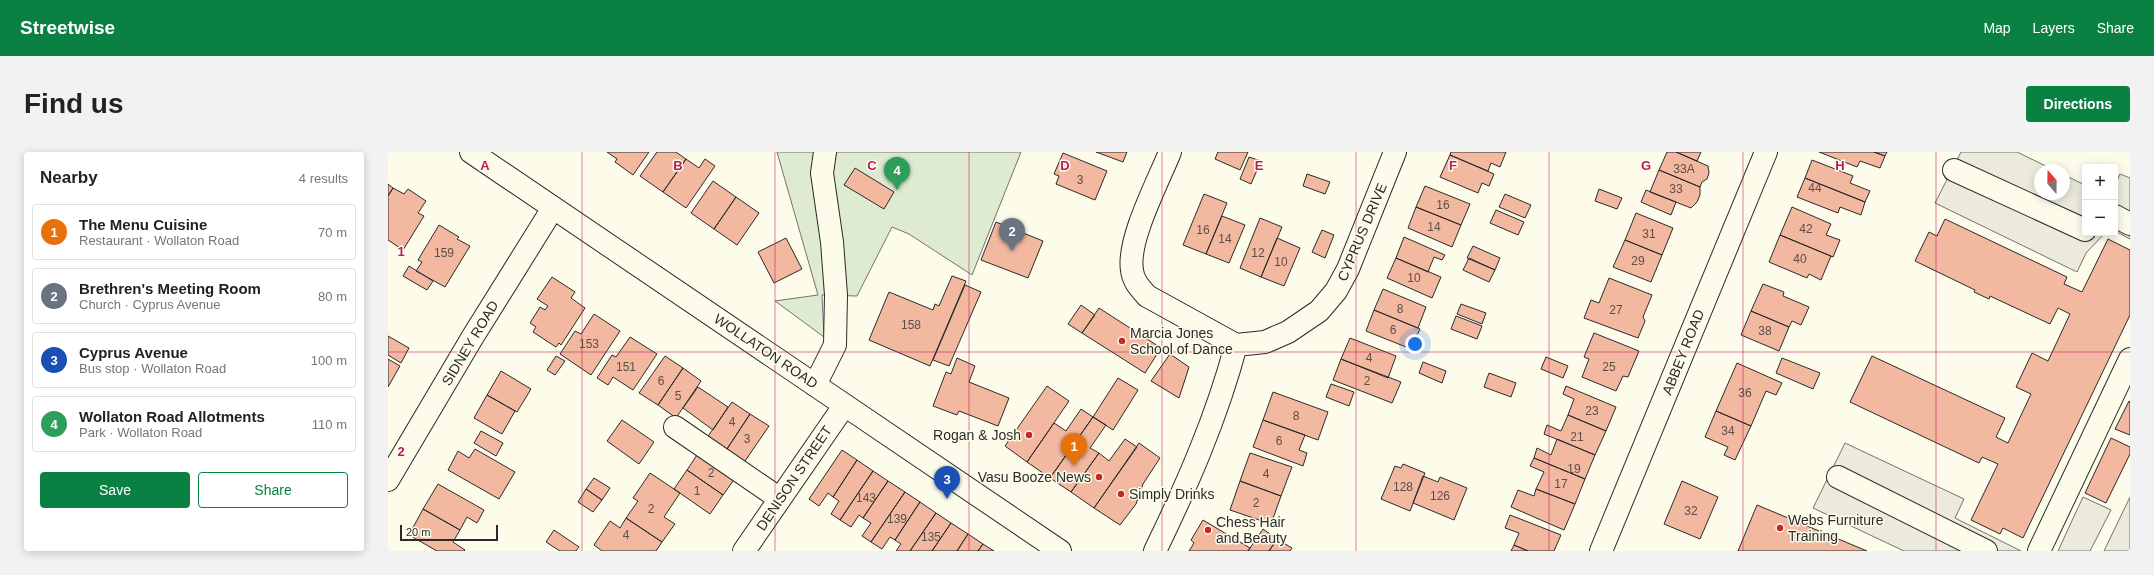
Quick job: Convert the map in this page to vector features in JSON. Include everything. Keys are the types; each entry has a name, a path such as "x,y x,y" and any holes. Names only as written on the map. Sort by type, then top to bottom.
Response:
{"street":[{"name":"WOLLATON ROAD","path":"471,152 1060,551"},
{"path":"815,385 835,345 836,295 832,242 822,173 825,152"},
{"path":"1155,551 1179,501 1216,412 1236,345 1147,296 1137,285 1132,272 1134,241 1170,152"},
{"name":"CYPRUS DRIVE","path":"1236,345 1265,342 1288,332 1319,311 1336,291 1348,269 1395,152"},
{"name":"ABBEY ROAD","path":"1601,551 1766,152"},
{"path":"1954,170 2082,229"},
{"name":"SIDNEY ROAD","path":"388,480 472,338 553,208"},
{"path":"2118,218 2130,224"},
{"path":"2039,551 2130,359"},
{"name":"DENISON STREET","path":"744,551 844,406"},
{"path":"676,427 780,499"},
{"path":"1838,477 1986,551"}],"green space":[{"path":"777,152 1021,152 972,275 909,234 892,227 857,296 822,295 824,337 775,301 818,295"}],"shaded area":[{"path":"1961,152 2017,152 2042,164 2034,164 2034,200 2070,200 2070,178 2082,184 2082,236 2102,236 2086,253 2077,272 1935,203"},
{"path":"2120,174 2130,178 2130,239 2118,233 2118,178"},
{"path":"1845,443 1964,499 1955,518 2021,551 1904,551 1813,508"},
{"path":"2083,497 2111,510 2090,551 2058,551"},
{"path":"2130,497 2130,551 2104,551"}],"building":[{"path":"607,152 649,152 633,175 615,162 617,159"},
{"path":"657,152 676,152 686,159 663,192 640,176"},
{"path":"1096,152 1127,152 1123,162"},
{"path":"1218,152 1248,152 1240,170 1215,159"},
{"path":"1451,152 1506,152 1500,167 1491,163 1488,171 1450,155"},
{"path":"1667,152 1676,152 1708,166 1709,173 1707,179 1702,182 1700,187 1659,170"},
{"path":"1676,152 1701,152 1697,161"},
{"path":"1819,152 1874,152 1885,156 1880,168 1860,161 1857,167"},
{"path":"1874,152 1887,152 1885,156"},
{"path":"1063,153 1107,171 1095,200 1056,184 1059,176 1054,174"},
{"path":"1450,155 1494,174 1489,186 1482,183 1478,193 1440,177"},
{"path":"1249,157 1261,161 1251,184 1240,179"},
{"path":"686,159 699,168 705,159 715,166 686,208 663,192"},
{"path":"1812,160 1853,176 1850,183 1870,191 1865,202 1805,178"},
{"path":"855,168 894,192 884,209 844,185"},
{"path":"1659,170 1700,187 1700,195 1697,202 1691,208 1650,192"},
{"path":"1307,174 1330,182 1325,194 1303,186"},
{"path":"1805,178 1865,202 1861,215 1840,207 1838,213 1797,197"},
{"path":"713,181 736,197 714,229 691,213"},
{"path":"388,184 393,188 388,196"},
{"path":"1425,186 1470,204 1461,225 1416,207"},
{"path":"393,188 404,194 408,189 426,201 418,213 424,216 403,250 388,240 388,196"},
{"path":"1599,189 1622,198 1617,209 1595,201"},
{"path":"1646,190 1676,202 1671,215 1641,202"},
{"path":"1204,194 1227,203 1206,254 1183,245"},
{"path":"1505,194 1531,205 1525,218 1499,207"},
{"path":"736,197 759,213 737,245 714,229"},
{"path":"1416,207 1461,225 1452,247 1408,228"},
{"path":"1792,207 1831,224 1826,235 1840,240 1833,257 1780,235"},
{"path":"1496,210 1524,222 1518,235 1490,223"},
{"path":"1636,213 1673,228 1662,255 1625,240"},
{"path":"1222,216 1245,225 1229,263 1206,254"},
{"path":"1260,218 1282,227 1261,277 1240,268"},
{"path":"1945,219 2067,277 2064,284 2082,292 2108,239 2130,250 2130,315 2023,538 2003,528 2000,534 1971,520 1998,464 1982,457 1979,463 1850,402 1872,356 2005,418 1996,437 2008,443 2031,394 2016,387 2032,353 2048,361 2070,314 2058,308 2050,324 1990,296 1989,299 1974,292 1975,290 1915,261 1929,232 1937,236"},
{"path":"996,222 1043,241 1028,278 981,260"},
{"path":"439,225 459,237 457,239 470,246 445,287 416,271 422,262 418,260"},
{"path":"1322,230 1334,235 1325,258 1312,252"},
{"path":"1780,235 1831,256 1821,280 1809,274 1807,278 1769,262"},
{"path":"1404,237 1445,255 1442,260 1434,257 1428,272 1396,258"},
{"path":"786,238 802,269 774,283 758,252"},
{"path":"1277,238 1300,248 1284,286 1261,277"},
{"path":"1625,240 1662,255 1651,282 1613,267"},
{"path":"1473,246 1500,258 1495,270 1467,258"},
{"path":"1396,258 1441,277 1432,298 1387,278"},
{"path":"1469,258 1495,270 1489,282 1463,270"},
{"path":"409,266 433,281 427,290 403,276"},
{"path":"952,276 966,281 930,366 869,340 889,292 933,310 935,304 939,306"},
{"path":"552,277 575,292 571,298 585,308 561,345 559,343 556,347 533,332 536,327 530,323 540,307 545,310 548,306 537,299"},
{"path":"1609,278 1652,295 1643,317 1645,321 1638,338 1584,318 1591,300 1599,303"},
{"path":"1763,284 1784,292 1783,296 1809,307 1801,325 1792,321 1789,327 1751,311"},
{"path":"965,285 981,292 949,366 933,360"},
{"path":"1383,289 1426,307 1418,328 1374,310"},
{"path":"1461,304 1486,313 1482,324 1457,314"},
{"path":"1081,305 1095,315 1082,333 1068,324"},
{"name":"Marcia Jones School of Dance","path":"1099,308 1161,348 1145,373 1082,333"},
{"path":"1374,310 1420,329 1411,349 1366,331"},
{"path":"1751,311 1789,327 1779,351 1741,335"},
{"path":"594,314 620,331 591,375 560,354 575,331 581,334"},
{"path":"1456,316 1482,326 1477,339 1451,329"},
{"path":"1594,333 1639,351 1628,377 1623,376 1616,391 1582,377 1589,359 1584,357"},
{"path":"388,336 409,348 401,363 388,355"},
{"path":"630,337 657,354 633,390 613,377 608,385 597,378 612,355 616,357"},
{"path":"1350,338 1396,356 1388,378 1341,359"},
{"path":"1170,354 1189,367 1179,398 1151,381"},
{"path":"556,356 565,361 555,375 547,370"},
{"path":"665,356 683,368 658,405 639,393"},
{"path":"1546,357 1568,366 1563,378 1541,369"},
{"path":"957,358 975,366 969,382 1009,398 998,426 959,411 957,415 933,406 946,372 951,374"},
{"path":"1782,358 1820,373 1813,389 1776,373"},
{"path":"388,359 400,366 388,387"},
{"path":"1341,359 1401,382 1392,403 1333,380"},
{"path":"1423,362 1446,371 1442,383 1419,373"},
{"path":"1737,363 1782,383 1776,395 1766,391 1751,426 1716,411"},
{"path":"683,368 701,381 676,418 658,405"},
{"path":"501,371 531,389 517,412 487,395"},
{"path":"1489,373 1516,383 1511,397 1484,387"},
{"path":"1118,378 1138,390 1113,430 1093,417"},
{"path":"1331,384 1354,392 1349,406 1326,397"},
{"name":"Rogan & Josh","path":"1047,386 1069,401 1027,462 1005,446"},
{"path":"1566,386 1616,407 1606,431 1568,415 1574,399 1563,394"},
{"path":"698,387 728,407 713,430 683,408"},
{"path":"1273,392 1328,412 1318,440 1263,420"},
{"path":"487,395 515,411 502,434 474,418"},
{"path":"2129,401 2130,402 2130,435 2115,429"},
{"path":"732,402 750,414 725,452 706,439"},
{"path":"1081,409 1093,417 1050,478 1027,462 1054,423 1066,431"},
{"path":"1716,411 1751,426 1735,460 1724,455 1728,447 1705,437"},
{"path":"750,414 769,426 743,464 725,452"},
{"path":"1568,415 1606,431 1595,455 1544,434 1547,425 1561,431"},
{"path":"1093,417 1106,425 1090,448 1099,453 1071,492 1050,478"},
{"path":"622,420 654,442 639,464 607,441"},
{"path":"1263,420 1305,435 1299,450 1307,453 1303,466 1253,447"},
{"path":"481,431 503,443 496,456 474,443"},
{"path":"2111,438 2130,447 2130,454 2106,503 2085,493"},
{"name":"Vasu Booze News","path":"1125,439 1137,447 1094,508 1071,492 1099,453 1109,461"},
{"path":"1557,439 1595,455 1585,479 1534,458 1537,448 1551,455"},
{"name":"Simply Drinks","path":"1139,443 1160,458 1143,484 1136,504 1120,525 1094,508"},
{"path":"475,449 515,472 499,499 448,470 458,451 469,458"},
{"path":"842,450 857,460 833,497 828,493 819,506 809,499"},
{"path":"699,452 736,477 723,495 687,470"},
{"path":"1250,453 1292,467 1281,496 1240,481"},
{"path":"1534,458 1585,479 1575,504 1536,489 1544,472 1530,466"},
{"path":"857,460 873,471 840,520 831,514 839,501 833,497"},
{"path":"1403,464 1425,473 1410,511 1381,499 1395,466 1401,468"},
{"path":"687,470 723,495 710,514 674,489"},
{"path":"873,471 888,481 863,518 859,515 851,527 840,520"},
{"path":"650,473 680,493 664,517 675,524 662,542 626,518 638,501 633,498"},
{"path":"1423,476 1438,482 1440,477 1467,488 1454,520 1413,503"},
{"path":"594,478 610,488 602,500 586,489"},
{"path":"888,481 905,492 871,542 862,536 871,523 863,518"},
{"path":"1240,481 1281,496 1271,524 1230,510"},
{"path":"1682,481 1718,497 1700,539 1664,524"},
{"path":"438,484 484,510 477,523 467,517 460,530 423,509"},
{"path":"586,489 602,500 593,512 578,502"},
{"path":"1536,489 1575,504 1564,530 1511,507 1518,490 1534,496"},
{"path":"905,492 920,502 895,540 890,537 882,549 871,542"},
{"path":"920,502 936,513 910,551 896,551 901,544 895,540"},
{"name":"Webs Furniture Training","path":"1757,505 1867,551 1738,551"},
{"path":"423,509 460,530 453,542 465,550 464,551 437,551 409,535"},
{"path":"936,513 951,523 932,551 910,551"},
{"path":"1510,515 1561,535 1554,551 1528,551 1514,545 1519,533 1505,528"},
{"path":"626,518 662,542 656,551 602,551 594,545 610,521 620,528"},
{"name":"Chess Hair and Beauty","path":"1203,520 1250,548 1248,551 1189,551 1194,543 1191,540"},
{"path":"951,523 968,534 957,551 932,551"},
{"path":"1263,529 1277,539 1269,551 1248,551"},
{"path":"554,530 579,547 576,551 560,551 546,542"},
{"path":"968,534 983,544 978,551 957,551"},
{"path":"1277,539 1292,548 1290,551 1269,551"},
{"path":"983,544 994,551 978,551"},
{"path":"1514,545 1528,551 1511,551"}],"place":[{"name":"Wollaton Road Allotments","path":"897,190"},
{"name":"Brethren's Meeting Room","path":"1012,251"},
{"name":"Marcia Jones School of Dance","path":"1122,341"},
{"name":"Rogan & Josh","path":"1029,435"},
{"name":"The Menu Cuisine","path":"1074,466"},
{"name":"Vasu Booze News","path":"1099,477"},
{"name":"Simply Drinks","path":"1121,494"},
{"name":"Cyprus Avenue","path":"947,499"},
{"name":"Webs Furniture Training","path":"1780,528"},
{"name":"Chess Hair and Beauty","path":"1208,530"}]}
